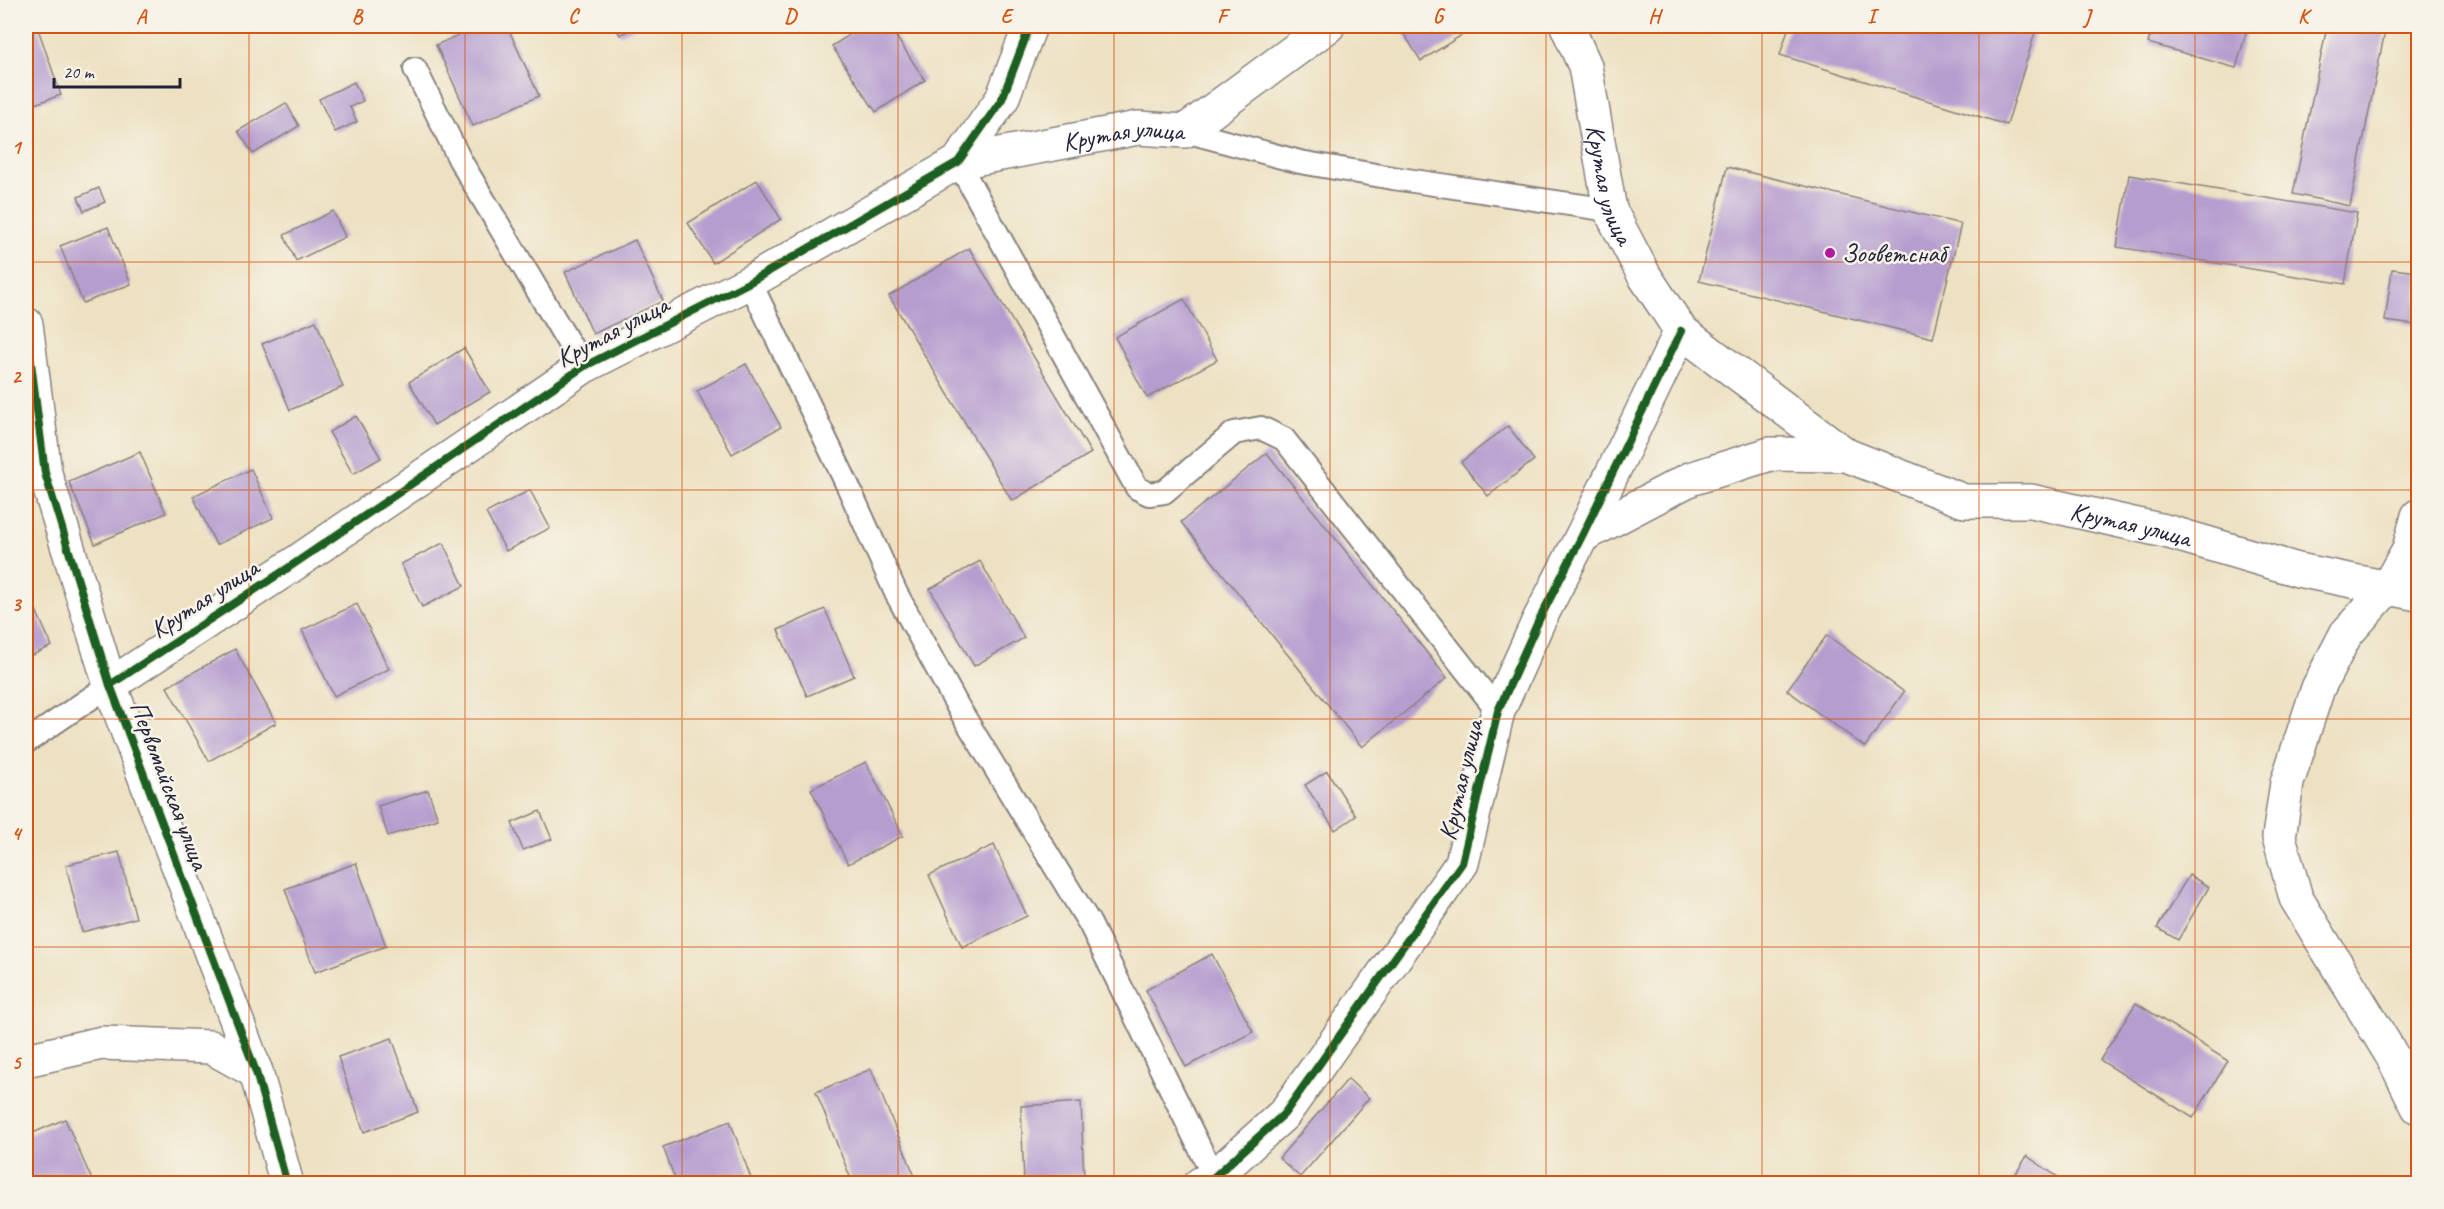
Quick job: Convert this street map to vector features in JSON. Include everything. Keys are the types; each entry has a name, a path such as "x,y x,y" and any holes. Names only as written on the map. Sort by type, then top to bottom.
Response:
{"street":[{"name":"Крутая улица","path":"958,162 1002,99 1030,26"},
{"name":"Крутая улица","path":"110,685 288,568 583,367 750,282 958,162 1138,128 1185,131 1328,26"},
{"name":"Крутая улица","path":"1567,26 1585,66 1610,210 1644,274 1681,331 1846,455 1964,501 2031,501 2169,532 2298,570 2403,591"},
{"name":"Первомайская улица","path":"26,324 45,473 110,685 256,1072 288,1184"},
{"name":"Крутая улица","path":"1207,1180 1284,1114 1462,863 1498,711 1538,622 1681,331"},
{"name":"Крутая улица","path":"1582,536 1690,479 1770,454 1846,455"},
{"path":"2418,516 2409,549 2403,591 2346,634 2318,688 2287,783 2278,837 2296,898 2394,1059 2418,1107"},
{"path":"26,1060 102,1043 211,1047 256,1072"}],"lane":[{"path":"415,69 460,160 583,367"},
{"path":"1185,131 1300,162 1610,210"},
{"path":"958,162 1137,488 1149,494 1164,492 1234,433 1261,428 1284,439 1498,711"},
{"path":"750,282 847,484 896,593 958,707 1090,924 1207,1180"},
{"name":"Крутая улица","path":"26,742 110,685"}],"building":[{"path":"26,26 37,26 61,95 26,107"},
{"path":"478,26 507,26 539,96 473,126 436,45"},
{"path":"615,26 637,26 620,35"},
{"path":"863,26 889,26 925,80 876,112 832,46"},
{"path":"1399,26 1476,26 1421,61"},
{"path":"1789,26 2037,26 2007,125 1780,55"},
{"path":"2153,26 2248,26 2236,68 2148,43"},
{"path":"2327,26 2386,26 2350,206 2293,194"},
{"path":"354,82 363,101 350,107 357,122 335,132 319,99"},
{"path":"286,103 299,126 253,154 238,131"},
{"name":"Зооветснаб","path":"1727,167 1961,224 1933,338 1699,281"},
{"path":"2129,175 2357,213 2345,284 2117,247"},
{"path":"757,180 781,219 713,263 688,223"},
{"path":"99,188 105,202 84,211 78,197"},
{"path":"333,211 345,237 296,261 284,235"},
{"path":"108,227 131,284 83,303 60,246"},
{"path":"635,240 663,301 593,334 565,272"},
{"path":"969,248 1091,453 1012,501 889,296"},
{"path":"2392,269 2418,272 2415,325 2385,321"},
{"path":"1184,299 1217,360 1147,398 1115,337"},
{"path":"316,321 343,387 290,410 262,344"},
{"path":"464,348 490,392 434,425 409,382"},
{"path":"746,364 781,427 732,454 697,391"},
{"path":"356,416 381,458 353,474 329,432"},
{"path":"1508,426 1534,460 1488,496 1461,462"},
{"path":"140,452 166,513 95,544 69,482"},
{"path":"1267,453 1447,678 1362,747 1181,522"},
{"path":"251,469 273,518 216,545 193,496"},
{"path":"530,490 550,528 506,551 486,513"},
{"path":"443,543 464,586 422,607 401,564"},
{"path":"980,561 1024,638 974,666 930,589"},
{"path":"26,588 52,646 26,658"},
{"path":"357,604 389,669 334,696 302,630"},
{"path":"825,609 854,676 807,696 778,630"},
{"path":"1827,635 1904,692 1865,747 1787,690"},
{"path":"235,649 276,723 209,761 167,687"},
{"path":"866,762 903,836 848,864 811,789"},
{"path":"1327,771 1356,816 1335,830 1305,785"},
{"path":"428,790 438,819 388,836 378,806"},
{"path":"540,811 552,839 523,850 512,823"},
{"path":"994,845 1027,916 962,947 929,875"},
{"path":"119,852 136,918 82,932 66,865"},
{"path":"356,863 386,946 315,972 285,889"},
{"path":"2189,875 2209,887 2178,940 2157,928"},
{"path":"1212,954 1253,1032 1186,1067 1146,990"},
{"path":"2136,1003 2228,1061 2193,1118 2100,1060"},
{"path":"392,1038 418,1112 364,1132 338,1057"},
{"path":"871,1069 918,1184 853,1184 816,1092"},
{"path":"1348,1079 1369,1098 1300,1177 1279,1158"},
{"path":"1081,1102 1084,1180 1024,1184 1021,1106"},
{"path":"65,1119 92,1180 85,1184 26,1184 26,1136"},
{"path":"730,1121 753,1184 677,1184 663,1147"},
{"path":"2027,1156 2068,1184 2009,1184"}],"cycle path":[{"path":"110,685 288,568 583,367 750,282 958,162 1002,99 1030,26"},
{"path":"26,324 45,473 110,685 256,1072 287,1184"},
{"path":"1200,1184 1214,1177 1284,1114 1462,863 1498,711 1538,622 1681,331"}],"place":[{"name":"Зооветснаб","path":"1830,253"}]}
